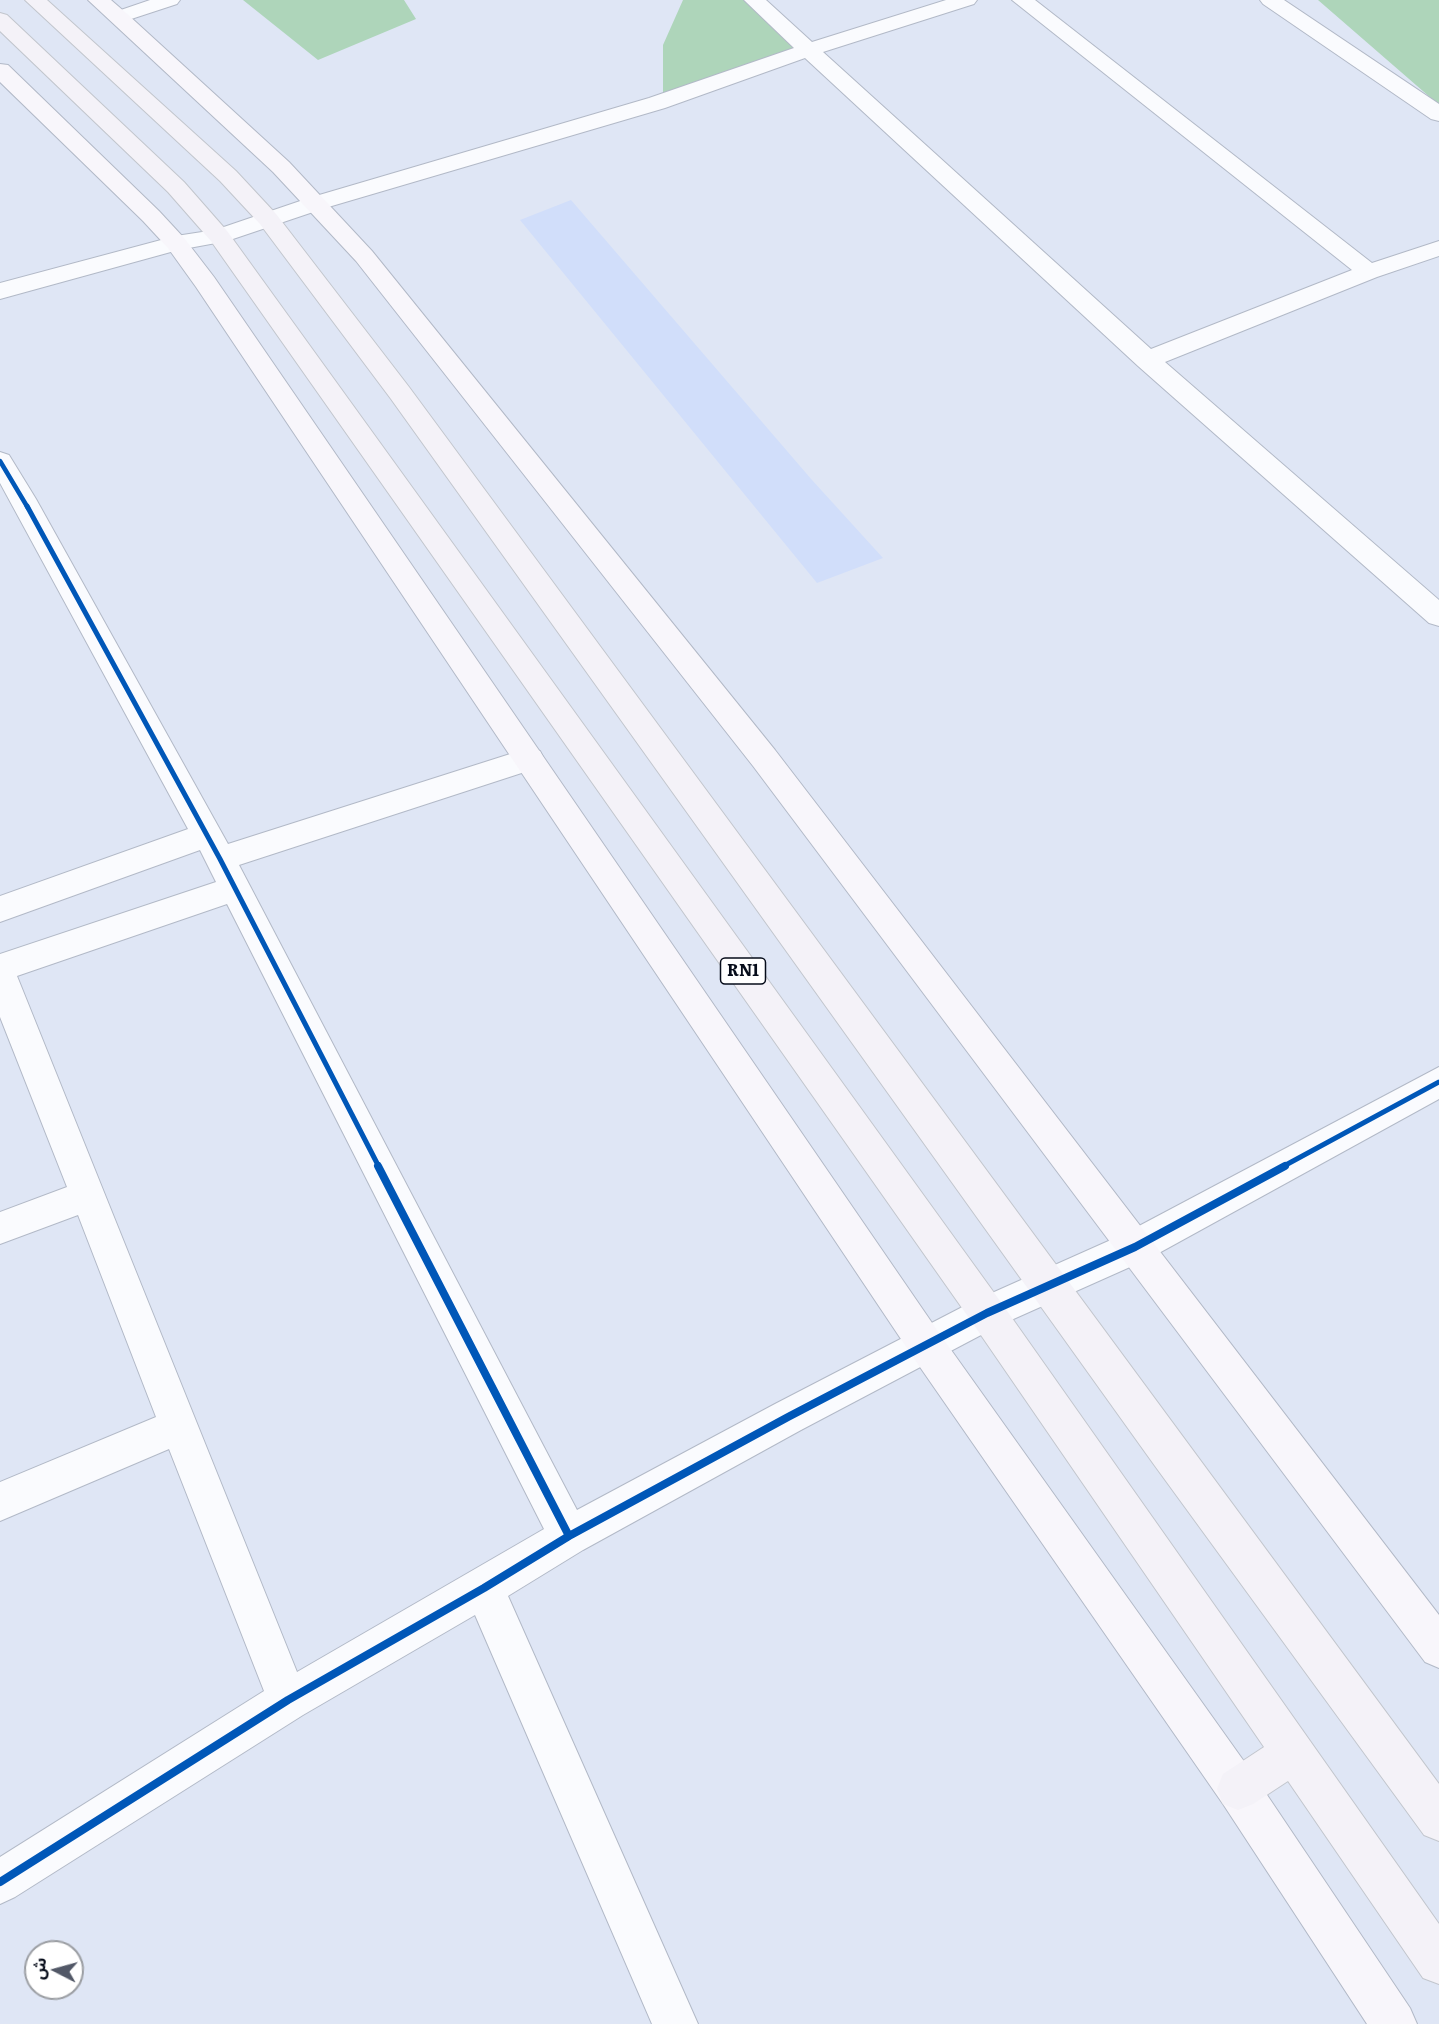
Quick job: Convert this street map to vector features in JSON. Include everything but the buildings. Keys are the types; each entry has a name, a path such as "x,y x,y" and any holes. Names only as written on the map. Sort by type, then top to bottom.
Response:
{"main road":[{"path":"35,0 228,176 268,219 400,393 1439,1820"},
{"path":"108,9 244,132 317,203 364,256 764,758 1439,1648"},
{"name":"RN1","path":"0,19 176,187 219,236 987,1313 1439,1962"},
{"path":"0,70 176,243 205,282 926,1345 1238,1789 1394,2024"},
{"path":"1238,1789 1293,1753"}],"street":[{"path":"108,9 170,0"},
{"path":"754,0 1148,360 1439,616"},
{"path":"0,291 176,243 219,236 317,203 657,103 810,49 967,0"},
{"path":"1022,0 1369,272"},
{"path":"1270,0 1439,114"},
{"path":"1148,360 1369,272 1439,248"},
{"path":"0,461 12,503 214,847 569,1536"},
{"path":"0,909 529,759"},
{"path":"0,968 235,888"},
{"path":"0,975 288,1700"},
{"path":"0,1882 288,1700 484,1588 569,1536 987,1313 1135,1247 1439,1082"},
{"path":"0,1227 87,1195"},
{"path":"0,1502 179,1426"},
{"path":"484,1588 675,2024"}],"shaded area":[{"path":"571,200 812,480 883,558 817,583 520,220"}],"green space":[{"path":"243,0 404,0 416,19 318,60"},
{"path":"683,0 751,0 808,51 663,99 663,45"},
{"path":"1318,0 1439,0 1439,105"}],"cycle path":[{"path":"0,461 220,859 569,1536"},
{"path":"0,1882 288,1700 484,1588 569,1536 788,1417 987,1313 1135,1247 1439,1082"}]}
